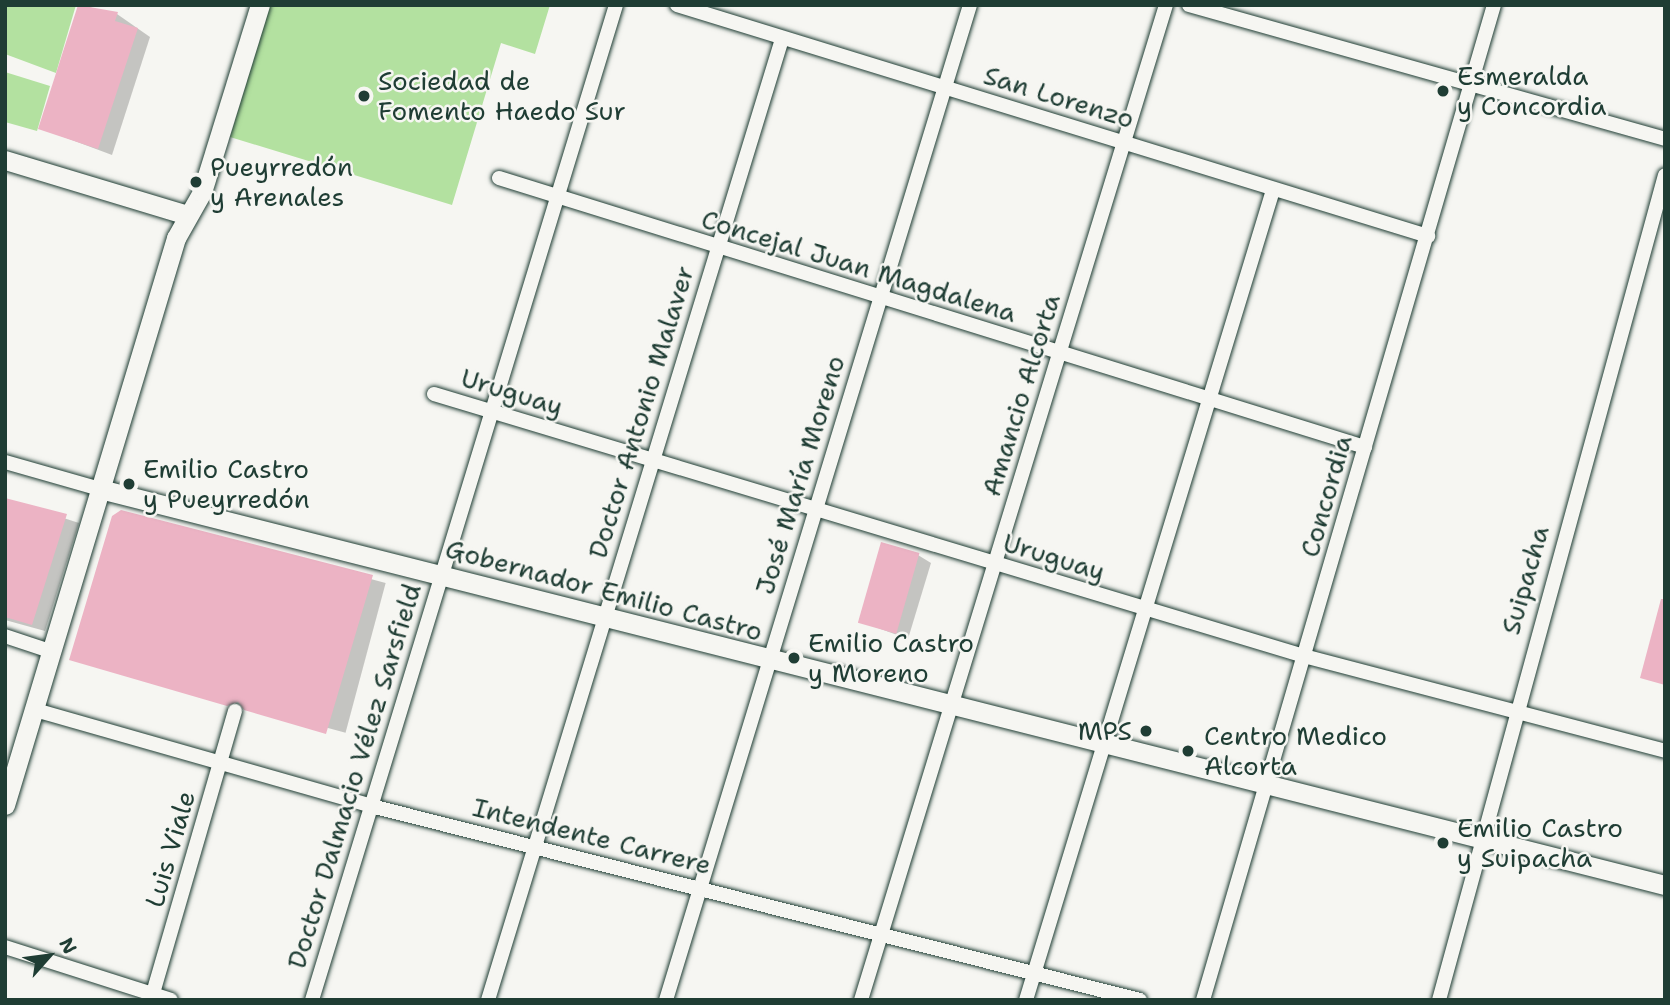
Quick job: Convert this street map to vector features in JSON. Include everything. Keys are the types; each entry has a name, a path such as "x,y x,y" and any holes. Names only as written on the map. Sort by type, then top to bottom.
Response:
{"street":[{"path":"5,805 100,489 187,215 202,192 260,5"},
{"name":"Doctor Dalmacio Vélez Sarsfield","path":"312,1000 616,5"},
{"name":"San Lorenzo","path":"677,5 1428,236"},
{"name":"José María Moreno","path":"666,1000 970,5"},
{"name":"Amancio Alcorta","path":"861,1000 1166,5"},
{"path":"1189,5 1470,88 1665,139"},
{"name":"Concordia","path":"1203,1000 1268,786 1494,5"},
{"name":"Doctor Antonio Malaver","path":"488,1000 605,618 650,459 782,39"},
{"path":"5,160 187,215"},
{"name":"Suipacha","path":"1439,1000 1514,712 1665,175"},
{"name":"Concejal Juan Magdalena","path":"499,178 879,300 1365,447"},
{"path":"1026,1000 1107,744 1273,190"},
{"name":"Uruguay","path":"434,394 1304,656 1665,751"},
{"path":"5,462 100,489"},
{"name":"Gobernador Emilio Castro","path":"100,489 770,661 1665,885"},
{"path":"5,636 53,652"},
{"name":"Intendente Carrere","path":"35,710 371,806 1140,1000"},
{"name":"Luis Viale","path":"151,997 235,711"},
{"path":"5,947 151,997 171,1000"}],"green space":[{"path":"5,5 76,5 56,73 5,54"},
{"name":"Sociedad de Fomento Haedo Sur","path":"270,5 550,5 535,54 501,43 452,205 230,137"},
{"path":"5,72 50,86 37,131 5,122"}],"building":[{"path":"78,5 118,12 115,21 138,28 98,149 38,129"},
{"path":"5,498 67,514 32,625 5,617"},
{"path":"121,510 373,575 326,734 244,710 238,702 227,706 69,660 112,516"},
{"path":"881,542 919,553 896,634 858,623"},
{"path":"1661,599 1665,599 1665,685 1640,678"}],"place":[{"name":"Esmeralda y Concordia","path":"1443,91"},
{"name":"Sociedad de Fomento Haedo Sur","path":"364,96"},
{"name":"Pueyrredón y Arenales","path":"196,182"},
{"name":"Emilio Castro y Pueyrredón","path":"129,484"},
{"name":"Emilio Castro y Moreno","path":"794,658"},
{"name":"MPS","path":"1146,731"},
{"name":"Centro Medico Alcorta","path":"1188,751"},
{"name":"Emilio Castro y Suipacha","path":"1443,843"}]}
